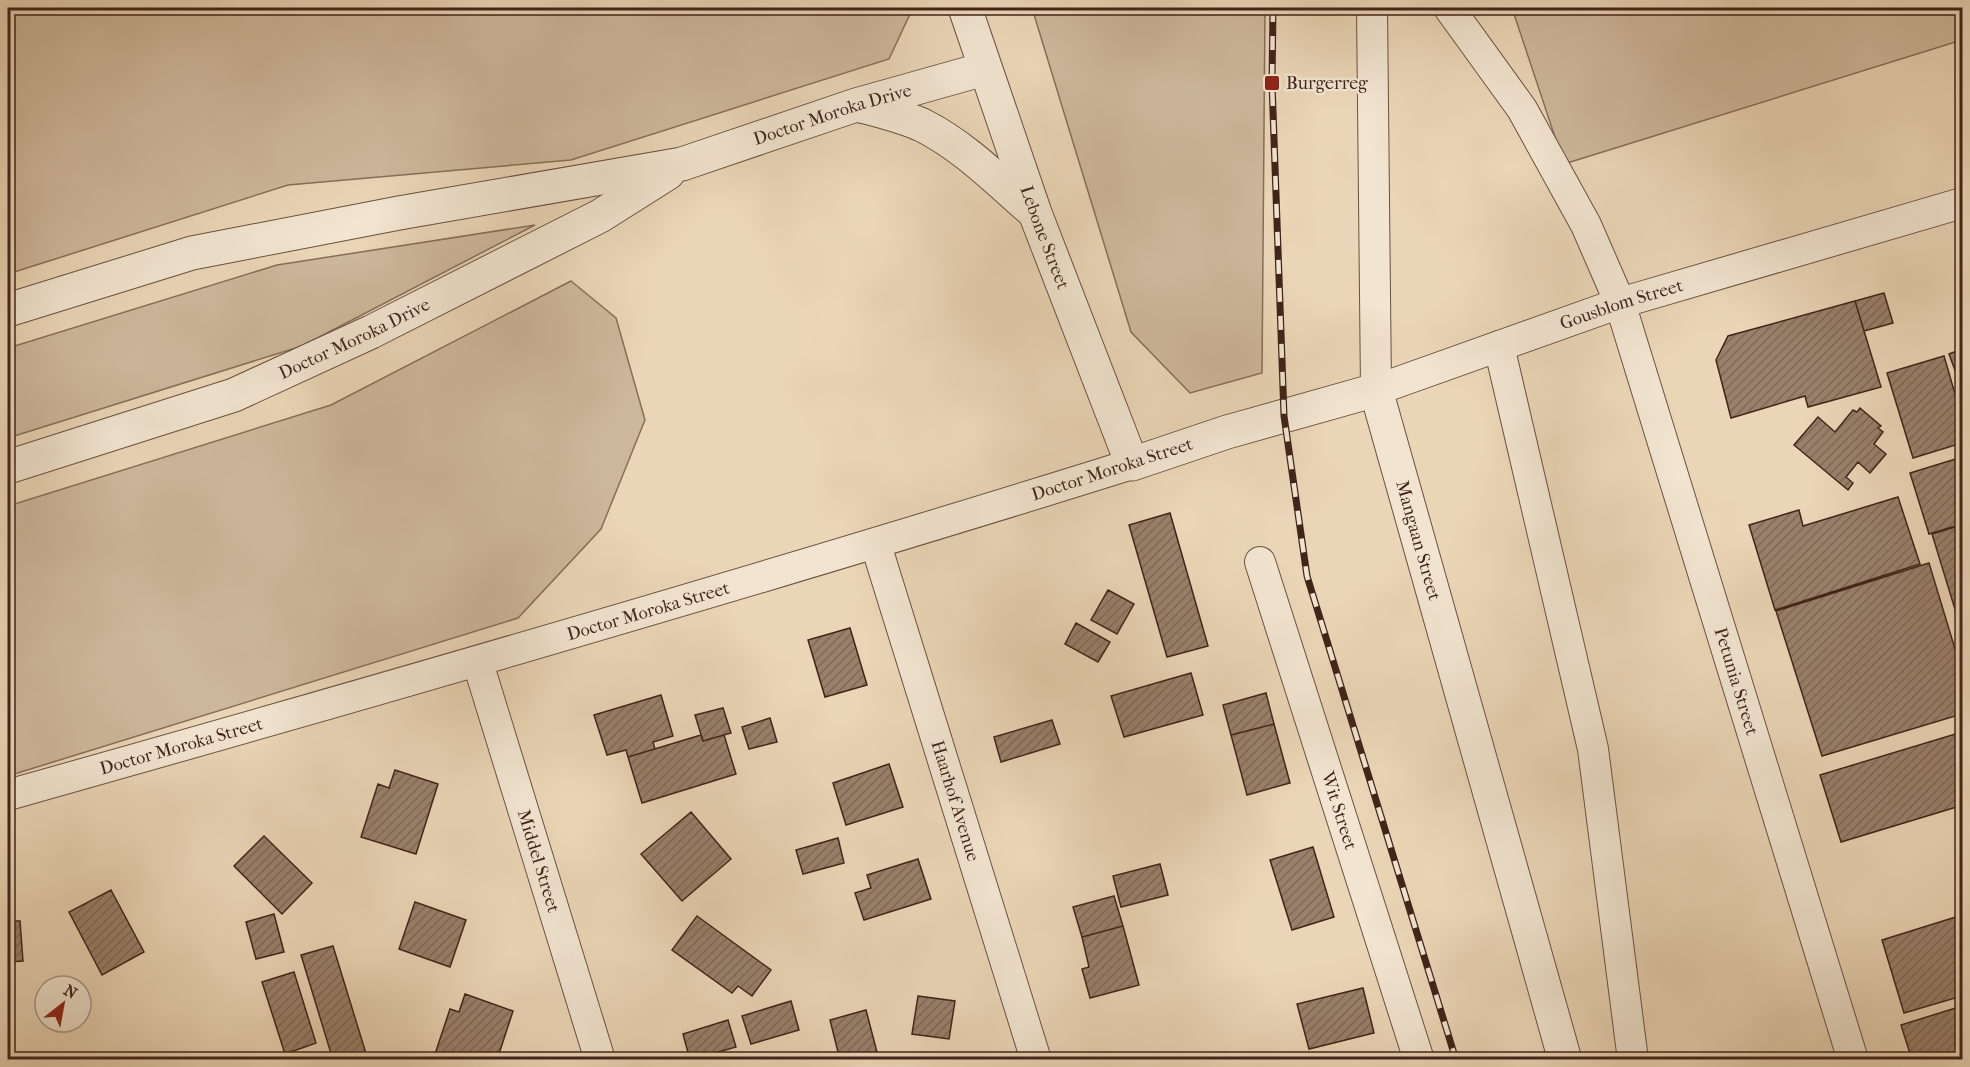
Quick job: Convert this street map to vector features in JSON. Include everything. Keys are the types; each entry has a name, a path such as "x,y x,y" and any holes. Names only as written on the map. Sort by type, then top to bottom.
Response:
{"street":[{"name":"Lebone Street","path":"965,8 1035,213 1132,464"},
{"name":"Mangaan Street","path":"1372,8 1376,390 1565,1059"},
{"name":"Petunia Street","path":"1449,8 1534,129 1586,225 1620,303 1853,1059"},
{"name":"Doctor Moroka Drive","path":"8,310 192,253 399,213 682,164 856,105 984,69"},
{"path":"856,105 899,116 949,141 1035,213"},
{"name":"Doctor Moroka Drive","path":"8,467 234,395 371,332 600,216 682,164"},
{"name":"Gousblom Street","path":"1284,416 1376,390 1620,303 1962,203"},
{"path":"1499,346 1593,749 1633,1059"},
{"name":"Doctor Moroka Street","path":"8,795 478,663 876,544 1284,416"},
{"name":"Haarhof Avenue","path":"876,544 1036,1059"},
{"name":"Wit Street","path":"1260,562 1419,1059"},
{"name":"Middel Street","path":"478,663 600,1059"}],"shaded area":[{"path":"8,8 909,8 911,12 889,59 571,160 288,185 8,274"},
{"path":"1032,8 1265,8 1262,373 1190,393 1131,332"},
{"path":"1512,8 1962,8 1962,40 1564,164"},
{"path":"535,225 302,346 8,438 8,348 277,265"},
{"path":"571,281 616,318 645,420 601,529 518,618 8,776 8,506 331,405"}],"building":[{"path":"1884,293 1893,323 1864,331 1855,301"},
{"path":"1855,301 1881,387 1808,407 1805,396 1731,418 1716,360 1728,336"},
{"path":"1962,349 1962,383 1960,384 1949,354"},
{"path":"1944,356 1962,418 1962,443 1913,458 1887,373"},
{"path":"1860,408 1881,426 1878,428 1883,432 1874,444 1886,454 1870,473 1858,462 1846,477 1853,483 1848,490 1794,445 1818,417 1835,432 1853,410 1857,412"},
{"path":"1962,457 1962,524 1929,534 1910,473"},
{"path":"1898,497 1920,564 1775,610 1749,525 1799,510 1803,526"},
{"path":"1170,513 1208,646 1167,657 1129,525"},
{"path":"1962,525 1962,629 1961,629 1932,534"},
{"path":"1929,563 1962,672 1962,714 1822,756 1776,611"},
{"path":"1108,590 1134,604 1117,634 1091,620"},
{"path":"1076,623 1110,642 1098,662 1065,644"},
{"path":"850,628 867,685 825,697 808,640"},
{"path":"1191,673 1203,715 1124,737 1111,696"},
{"path":"1266,693 1274,724 1231,735 1223,705"},
{"path":"661,695 673,736 653,742 655,749 628,757 626,750 607,755 594,715"},
{"path":"723,708 731,733 703,741 695,715"},
{"path":"770,718 777,742 749,749 742,727"},
{"path":"1052,720 1060,744 1001,762 994,737"},
{"path":"1274,724 1290,783 1247,795 1231,735"},
{"path":"1962,732 1962,789 1955,791 1960,806 1841,842 1820,775"},
{"path":"701,735 703,741 724,735 736,774 642,803 628,757"},
{"path":"889,764 903,807 846,825 833,783"},
{"path":"395,770 438,784 416,854 361,837 378,784 389,788"},
{"path":"691,812 731,859 682,901 641,854"},
{"path":"264,836 312,883 282,914 234,866"},
{"path":"838,838 844,863 803,874 796,850"},
{"path":"1313,847 1334,917 1292,930 1270,860"},
{"path":"918,859 931,899 864,920 855,893 871,888 867,875"},
{"path":"1160,864 1168,895 1121,907 1113,876"},
{"path":"111,890 144,952 102,975 69,912"},
{"path":"1114,896 1123,926 1082,937 1073,907"},
{"path":"415,902 466,920 450,967 399,949"},
{"path":"274,914 284,952 256,959 246,922"},
{"path":"1962,915 1962,996 1904,1013 1882,940"},
{"path":"697,916 771,970 752,996 738,986 732,993 672,950"},
{"path":"8,921 20,921 23,961 8,962"},
{"path":"1123,926 1139,985 1090,998 1082,969 1089,967 1082,937"},
{"path":"333,946 368,1060 333,1060 301,955"},
{"path":"294,972 316,1043 285,1054 262,982"},
{"path":"1363,988 1374,1033 1309,1049 1297,1004"},
{"path":"465,994 513,1011 497,1060 433,1060 450,1009 459,1012"},
{"path":"918,996 955,1001 949,1039 912,1034"},
{"path":"791,1001 799,1030 751,1044 742,1016"},
{"path":"1962,1006 1962,1060 1912,1060 1901,1025"},
{"path":"866,1010 878,1056 864,1060 840,1060 830,1020"},
{"path":"728,1020 736,1047 690,1060 683,1034"}],"railway":[{"path":"1273,8 1272,83 1284,416 1307,576 1456,1060"}],"place":[{"name":"Burgerreg","path":"1272,83"}]}
